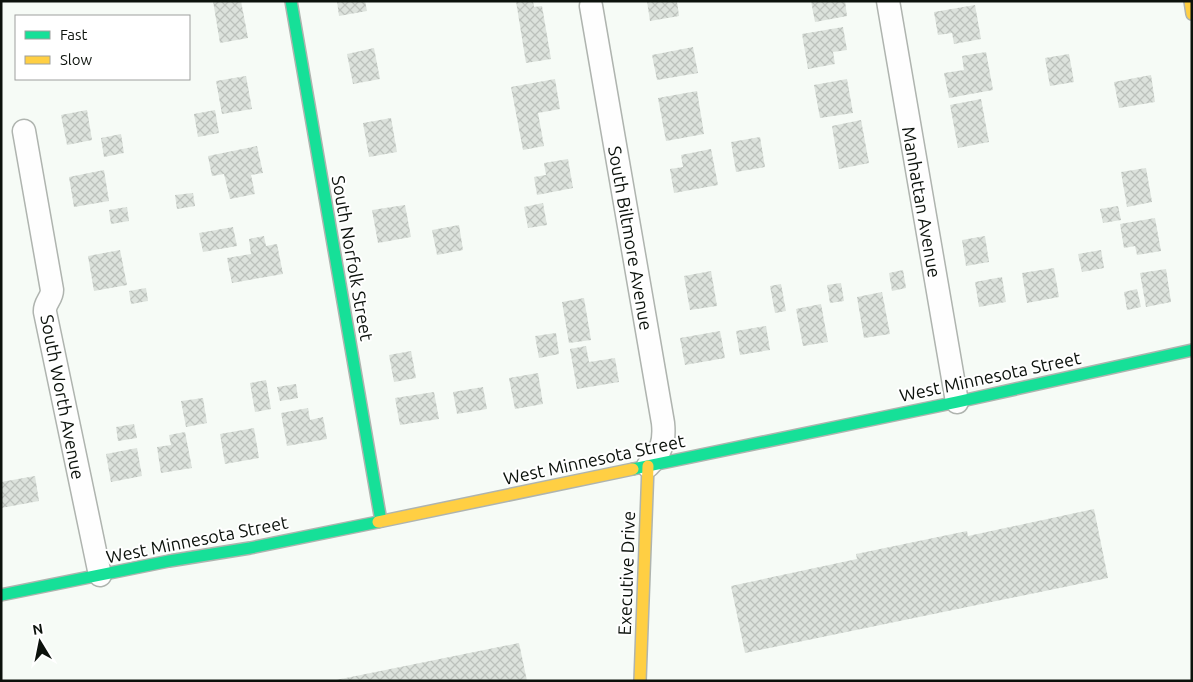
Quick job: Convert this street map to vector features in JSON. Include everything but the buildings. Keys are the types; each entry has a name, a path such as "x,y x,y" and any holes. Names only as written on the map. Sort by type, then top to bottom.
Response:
{"street":[{"name":"South Norfolk Street","path":"291,1 380,521"},
{"name":"Manhattan Avenue","path":"888,1 957,402"},
{"path":"1190,1 1192,14"},
{"name":"South Biltmore Avenue","path":"591,6 663,427 662,446 657,456 648,466"},
{"name":"South Worth Avenue","path":"24,131 52,290 51,296 44,306 44,312 100,575"},
{"name":"West Minnesota Street","path":"1,595 250,548 957,402 1192,350"},
{"name":"Executive Drive","path":"640,681 648,466"}],"traffic: fast":[{"path":"291,1 381,521"},
{"path":"633,469 957,402 1192,350"},
{"path":"1,595 378,522"}],"traffic: slow":[{"path":"1190,1 1192,14"},
{"path":"640,681 648,466"},
{"path":"378,522 633,469"}]}
